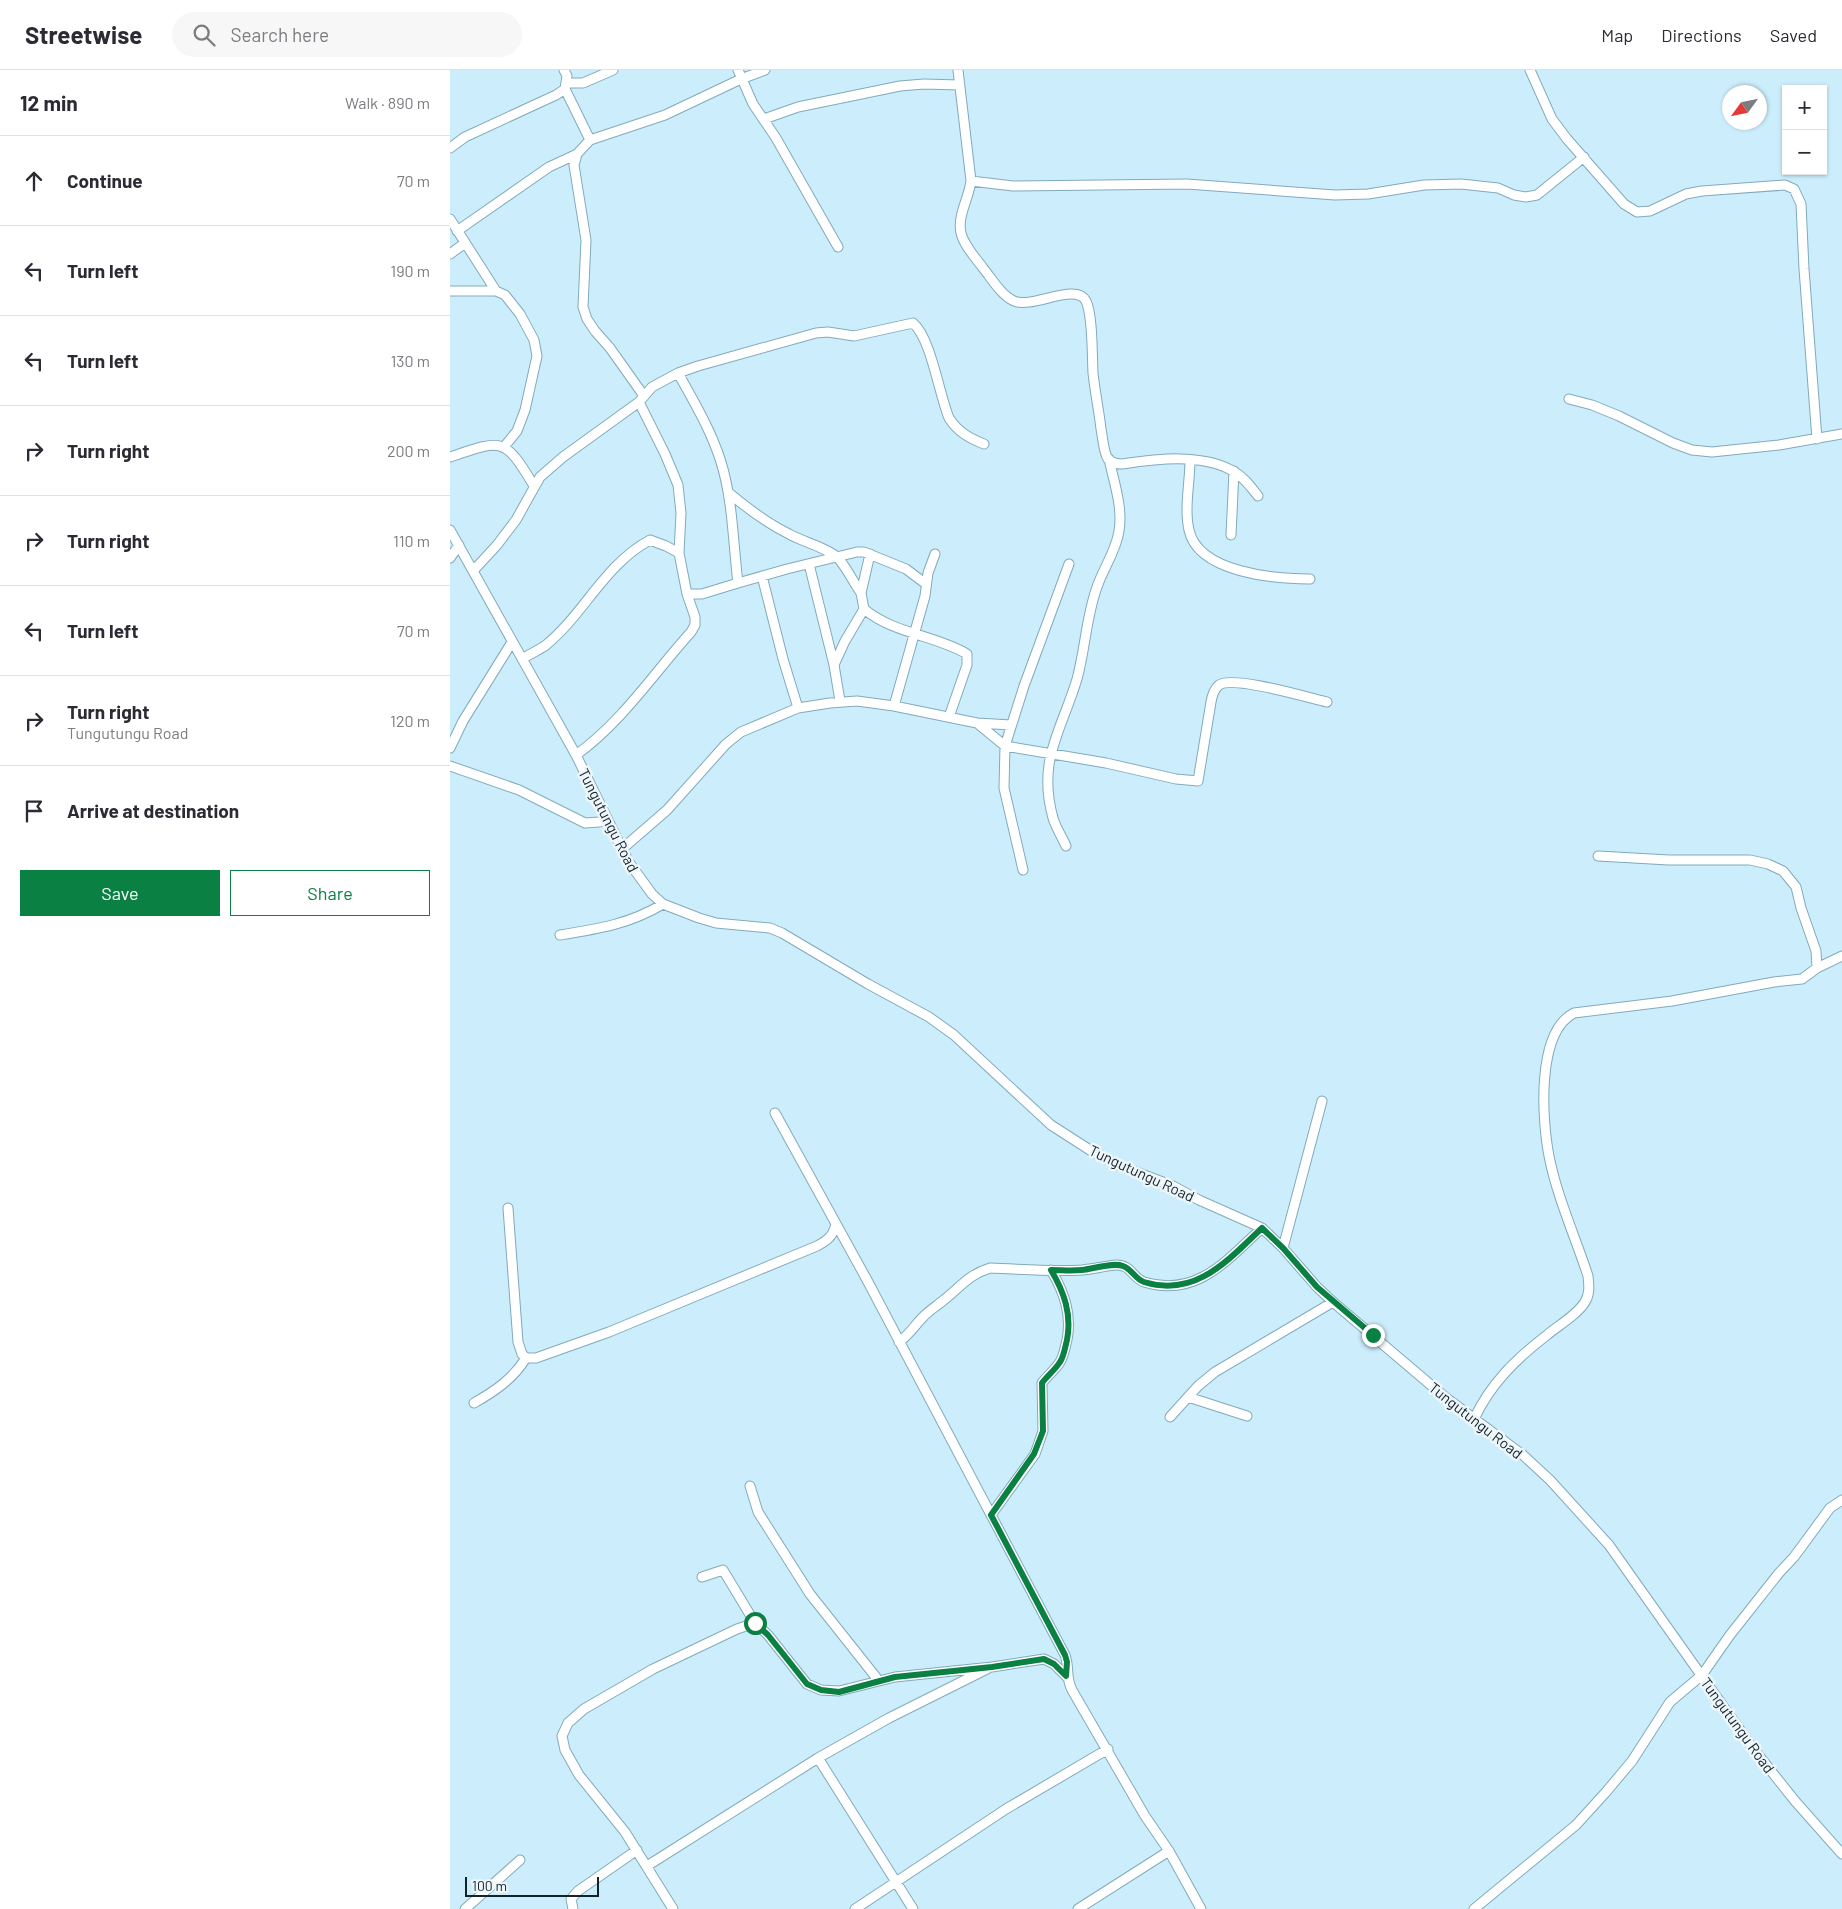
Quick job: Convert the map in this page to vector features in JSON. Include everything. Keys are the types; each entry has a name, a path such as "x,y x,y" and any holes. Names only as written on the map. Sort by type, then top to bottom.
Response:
{"street":[{"path":"564,70 567,76 566,86 590,140"},
{"path":"450,148 465,137 556,96 566,86 583,83 614,70"},
{"path":"457,231 549,167 577,154 590,140 665,115 740,75 765,70"},
{"path":"958,70 971,182 961,220 961,233 974,256 1003,294 1014,301 1023,303 1070,293 1080,295 1086,301 1103,443 1109,460 1119,512 1119,530 1114,549 1100,576 1095,592 1086,645 1077,680 1050,753 1046,784 1054,820 1066,846"},
{"path":"1530,70 1552,119 1624,204 1637,212 1650,211 1686,194 1702,191 1785,185 1794,189 1801,204 1817,438"},
{"path":"740,75 753,104 764,119 838,246"},
{"path":"764,119 798,108 900,86 924,84 959,85"},
{"path":"576,755 605,731 630,704 692,632 695,625 695,617 687,594 679,553 681,512 678,485 641,399 610,348 587,319 583,307 586,240 575,178 574,165 577,154"},
{"path":"971,182 1013,186 1187,184 1335,195 1368,194 1424,186 1461,184 1498,188 1514,195 1526,197 1537,195 1584,157"},
{"path":"450,219 496,291"},
{"path":"450,254 465,243"},
{"path":"450,291 496,291 504,295 520,314 534,340 537,356 525,410 517,432 504,447"},
{"path":"473,571 516,520 540,477 563,457 641,399 652,387 678,373 816,333 828,332 854,336 913,323 920,329 925,341 949,418 955,428 968,437 984,444"},
{"path":"678,373 707,424 722,463 728,493 738,583"},
{"path":"1568,399 1610,412 1673,443 1692,450 1712,452 1779,445 1842,434"},
{"path":"450,457 481,446 496,444 504,447 515,456 534,486"},
{"path":"1109,460 1122,464 1166,459 1215,464 1234,471 1247,482 1258,496"},
{"path":"1190,460 1189,530 1193,540 1201,550 1238,571 1272,578 1310,579"},
{"path":"1231,535 1234,471"},
{"path":"728,493 753,514 773,526 830,552 837,558 861,594 864,609 845,641 834,665"},
{"name":"Tungutungu Road","path":"450,530 576,755 622,849 637,876 652,894 663,904 676,910 716,923 770,928 782,933 868,984 929,1017 954,1035 1051,1125 1093,1152 1118,1165 1173,1186 1199,1200 1262,1228 1333,1302 1439,1392 1522,1455 1550,1480 1609,1545 1752,1748 1795,1801 1842,1854"},
{"path":"522,659 547,644 635,548 650,540 679,553"},
{"path":"450,558 459,545"},
{"path":"687,594 702,594 762,576 857,552 870,554 906,569 926,584"},
{"path":"861,594 870,554"},
{"path":"894,706 925,596 928,573 935,554"},
{"path":"809,564 834,665 840,701"},
{"path":"1023,870 1004,788 1005,746 1011,724 1069,564"},
{"path":"762,576 783,659 798,708"},
{"path":"864,609 878,619 967,654 967,665 949,717"},
{"path":"450,748 462,721 512,642"},
{"path":"977,723 1005,746 1114,764 1176,779 1198,781 1210,702 1213,693 1219,686 1231,682 1260,686 1327,702"},
{"path":"622,849 667,810 726,744 741,732 798,708 840,701 894,706 977,723 1011,724"},
{"path":"450,766 519,790 585,823 608,820"},
{"path":"1598,856 1677,860 1750,860 1768,864 1783,872 1796,887 1816,951 1817,968"},
{"path":"560,935 626,922 663,904"},
{"path":"1474,1418 1492,1388 1507,1369 1527,1350 1578,1310 1586,1301 1589,1290 1588,1276 1558,1191 1549,1156 1544,1121 1545,1082 1549,1050 1554,1034 1566,1017 1574,1013 1672,1001 1774,982 1802,979 1817,968 1842,956"},
{"path":"1283,1248 1322,1101"},
{"path":"775,1113 1065,1655 1067,1662 1066,1676"},
{"path":"508,1208 518,1342 522,1354 526,1358 536,1358 609,1332 818,1246 834,1234 836,1224"},
{"path":"899,1342 911,1333 924,1316 947,1298 963,1282 978,1272 990,1268 1081,1270 1116,1265 1124,1266 1139,1280 1145,1282 1164,1286 1189,1283 1200,1280 1215,1270 1262,1228"},
{"path":"991,1515 1034,1454 1043,1431 1042,1383 1060,1363 1065,1350 1070,1326 1066,1302 1051,1270"},
{"path":"1170,1417 1215,1372 1333,1302"},
{"path":"474,1403 494,1392 508,1381 519,1370 526,1358"},
{"path":"1188,1397 1247,1416"},
{"path":"750,1486 758,1512 805,1586 830,1622 878,1681"},
{"path":"1474,1909 1576,1825 1632,1761 1670,1702 1702,1675 1730,1635 1794,1557 1830,1508 1842,1500"},
{"path":"702,1577 720,1569 723,1570 755,1623 768,1635 807,1684 821,1690 839,1692 895,1677 992,1667 1044,1659 1054,1664 1066,1676 1072,1690 1108,1748 1145,1816 1170,1851 1202,1909"},
{"path":"673,1909 625,1832 579,1774 564,1750 562,1736 568,1723 584,1709 653,1669 737,1629 755,1623"},
{"path":"647,1866 818,1758 889,1718 992,1667"},
{"path":"855,1909 1006,1809 1108,1748"},
{"path":"818,1758 913,1909"},
{"path":"573,1909 571,1899 578,1891 637,1850"},
{"path":"1078,1909 1170,1851"},
{"path":"465,1909 520,1860"}],"route":[{"path":"755,1623 768,1635 807,1684 821,1690 839,1692 895,1677 992,1667 1044,1659 1054,1664 1066,1676 1068,1669 1065,1655 991,1515 1034,1454 1043,1431 1042,1383 1060,1363 1065,1350 1070,1326 1066,1302 1051,1270 1081,1270 1116,1265 1124,1266 1139,1280 1164,1286 1176,1286 1200,1280 1215,1270 1262,1228 1283,1248 1317,1287 1373,1335"}]}
